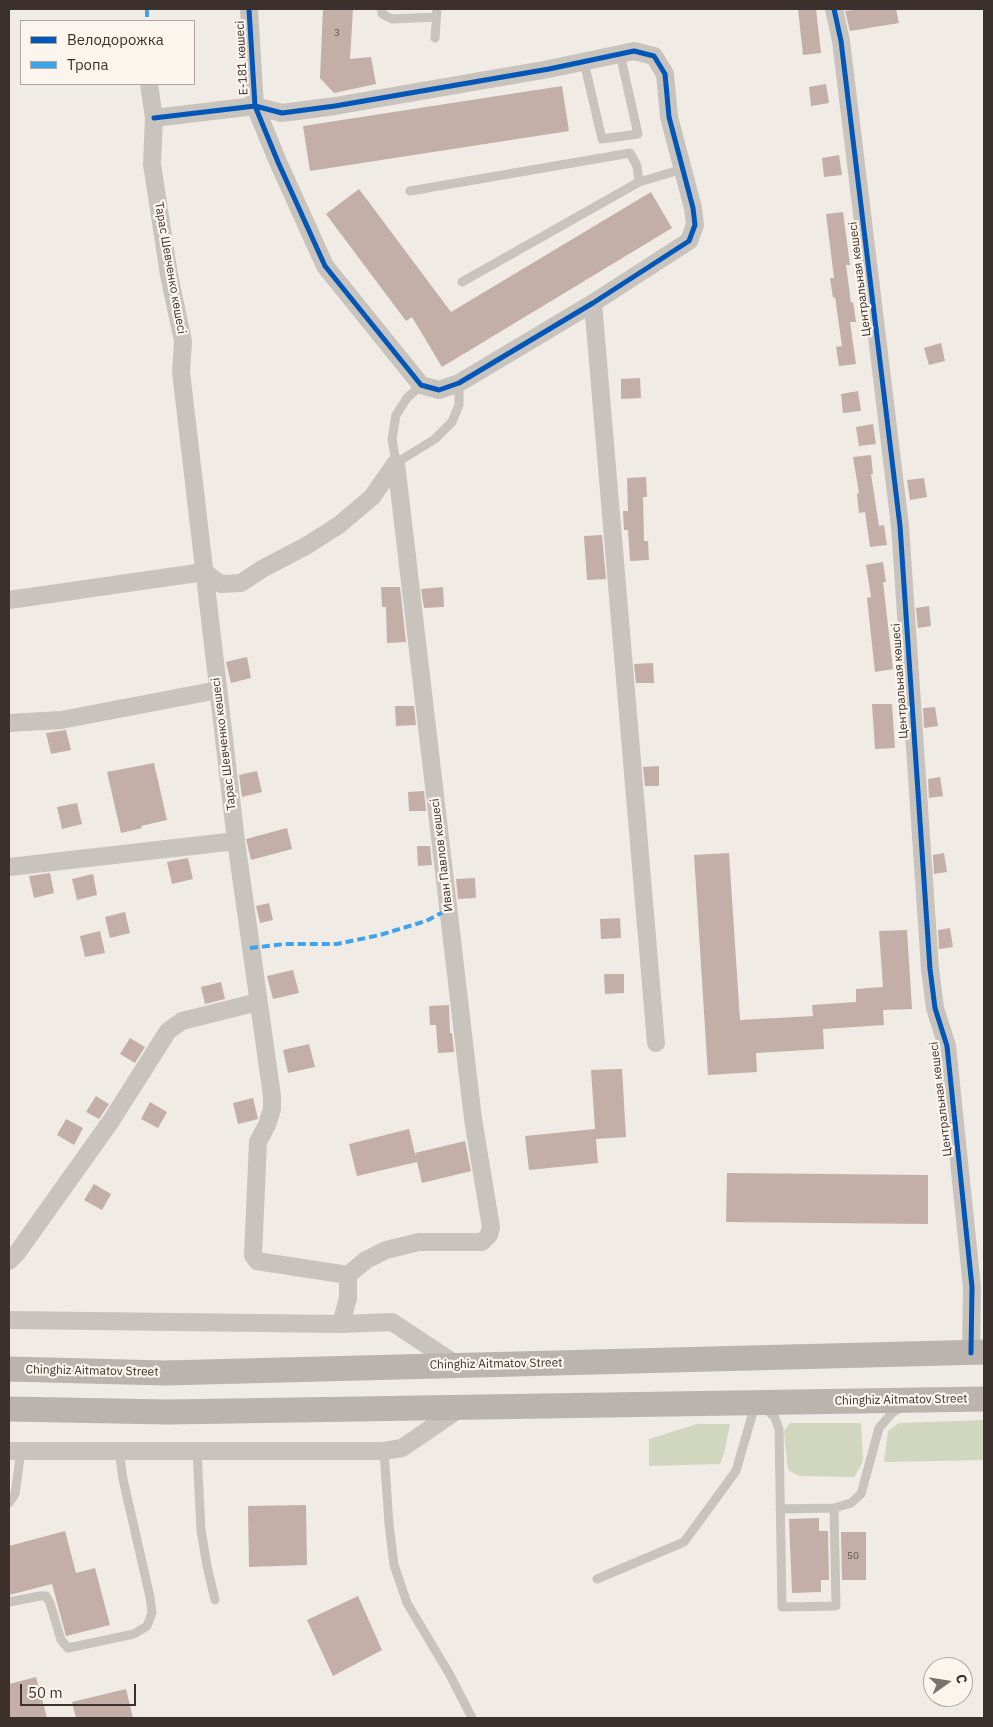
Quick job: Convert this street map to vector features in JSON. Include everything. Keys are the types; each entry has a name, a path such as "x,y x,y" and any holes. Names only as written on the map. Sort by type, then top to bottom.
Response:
{"main road":[{"name":"Chinghiz Aitmatov Street","path":"9,1369 165,1373 977,1352"},
{"name":"Chinghiz Aitmatov Street","path":"9,1409 168,1412 984,1398"}],"street":[{"name":"Е-181 көшесі","path":"249,9 255,106 325,266 421,385"},
{"name":"Центральная көшесі","path":"834,9 841,41 900,526 930,969 936,1008 947,1046 977,1352"},
{"path":"154,118 255,106 282,113 335,106 549,69 634,51 654,56 665,74 669,117 693,208 695,225 689,241 592,303 459,383 440,390 421,385"},
{"name":"Тарас Шевченко көшесі","path":"150,85 154,118 152,164 169,275 184,341 181,372 204,572 236,841 272,1096 272,1109 267,1125 258,1142 253,1255 257,1260 348,1275"},
{"path":"592,303 656,1043"},
{"path":"9,600 204,572 221,584 241,583 339,525 372,497 396,463"},
{"name":"Иван Павлов көшесі","path":"348,1275 366,1260 386,1250 419,1242 482,1242 489,1235 491,1227 472,1110 396,463"},
{"path":"9,723 61,720 218,690"},
{"path":"9,867 236,841"},
{"path":"9,1261 17,1253 111,1120 168,1031 182,1021 258,1002"},
{"path":"341,1324 348,1298 348,1275"},
{"path":"9,1320 341,1324 392,1322 457,1365"},
{"path":"15,1451 384,1450 402,1448 462,1407"}],"lane":[{"path":"382,9 382,14 392,19 436,13 435,38"},
{"path":"584,62 602,139 638,134 620,54"},
{"path":"410,191 630,152 637,166 639,182"},
{"path":"462,282 639,182 683,168"},
{"path":"421,385 407,398 396,415 392,439 396,463 435,439 452,422 459,405 459,383"},
{"path":"780,1509 834,1508 851,1502 860,1494 879,1428 892,1413 912,1400"},
{"path":"597,1579 684,1542 736,1471 756,1402 770,1410 779,1429 782,1607 836,1606 834,1508"},
{"path":"9,1602 46,1596 50,1603 61,1640 68,1648 134,1634 147,1626 152,1613 150,1597 123,1479 119,1450"},
{"path":"384,1450 394,1565 407,1603 450,1675 472,1718"},
{"path":"9,1503 15,1494 15,1451"},
{"path":"197,1451 201,1530 215,1600"}],"green space":[{"path":"984,1420 984,1460 884,1462 888,1431 899,1423"},
{"path":"790,1423 861,1423 863,1461 854,1477 799,1476 788,1470 784,1431"},
{"path":"697,1424 730,1424 720,1464 649,1466 649,1439"}],"building":[{"path":"323,9 353,9 350,59 371,57 376,84 334,93 320,78"},
{"path":"798,9 816,9 821,53 803,55"},
{"path":"896,9 899,23 850,31 845,11"},
{"path":"826,84 829,103 811,106 809,87"},
{"path":"562,86 569,131 310,171 303,126"},
{"path":"839,155 842,175 824,177 822,158"},
{"path":"359,189 451,312 651,192 672,228 442,367 412,317 406,321 326,214"},
{"path":"843,212 850,265 846,265 851,303 853,302 856,322 850,322 856,364 839,366 836,347 842,346 835,297 833,298 830,278 834,278 826,214"},
{"path":"941,343 945,361 929,365 924,348"},
{"path":"640,378 641,398 621,399 621,379"},
{"path":"858,391 861,411 843,413 841,394"},
{"path":"873,424 876,444 859,446 856,427"},
{"path":"871,455 873,474 871,474 879,526 884,525 887,545 870,547 865,512 859,513 857,494 859,493 853,457"},
{"path":"646,477 647,497 643,497 644,541 648,541 649,560 630,561 628,530 624,530 623,511 628,511 627,478"},
{"path":"924,478 927,497 910,500 907,480"},
{"path":"602,535 606,579 587,580 584,536"},
{"path":"883,562 886,582 883,582 893,669 875,672 867,598 871,597 866,565"},
{"path":"381,587 400,587 406,642 387,643 386,607 382,607"},
{"path":"443,587 444,607 424,608 421,589"},
{"path":"929,606 931,626 918,628 916,608"},
{"path":"247,657 251,678 231,683 226,662"},
{"path":"653,663 654,683 636,683 634,664"},
{"path":"872,704 892,704 895,748 875,749"},
{"path":"395,706 414,706 416,725 396,726"},
{"path":"935,707 938,726 924,728 923,708"},
{"path":"66,730 71,750 51,754 46,733"},
{"path":"154,763 167,820 121,833 107,772"},
{"path":"659,766 659,786 645,786 643,767"},
{"path":"257,771 262,792 242,797 239,775"},
{"path":"940,777 943,796 929,798 928,779"},
{"path":"424,791 426,811 409,811 408,792"},
{"path":"77,803 82,824 62,829 57,807"},
{"path":"287,828 292,849 251,860 246,839"},
{"path":"417,846 430,846 432,865 418,866"},
{"path":"729,853 740,1020 813,1016 812,1005 856,1002 856,989 883,987 879,931 907,930 912,1009 883,1010 884,1025 823,1029 824,1049 756,1053 757,1072 708,1075 694,855"},
{"path":"944,853 947,872 934,874 933,855"},
{"path":"188,858 193,879 172,884 167,862"},
{"path":"50,873 54,893 34,898 29,876"},
{"path":"93,874 97,895 77,900 72,879"},
{"path":"475,878 476,898 458,899 456,879"},
{"path":"269,903 273,920 260,923 256,906"},
{"path":"125,912 130,933 110,938 105,917"},
{"path":"620,918 621,938 601,939 600,919"},
{"path":"950,928 953,947 939,949 938,930"},
{"path":"100,931 105,953 85,957 80,936"},
{"path":"293,970 299,993 273,999 267,976"},
{"path":"604,974 624,974 624,993 605,994"},
{"path":"221,982 225,999 205,1004 201,987"},
{"path":"449,1005 450,1033 452,1033 454,1052 438,1053 436,1025 430,1025 429,1006"},
{"path":"130,1038 145,1047 135,1063 120,1054"},
{"path":"309,1044 315,1067 288,1073 283,1050"},
{"path":"622,1069 626,1137 596,1139 598,1163 529,1170 525,1136 595,1129 591,1070"},
{"path":"96,1096 109,1104 99,1119 86,1112"},
{"path":"253,1098 258,1119 238,1124 233,1103"},
{"path":"150,1102 167,1112 158,1128 141,1119"},
{"path":"66,1119 83,1128 74,1145 57,1135"},
{"path":"409,1129 417,1162 357,1176 349,1144"},
{"path":"465,1141 471,1171 422,1183 415,1153"},
{"path":"727,1173 928,1175 928,1224 726,1222"},
{"path":"94,1184 111,1194 102,1210 84,1200"},
{"path":"306,1505 307,1565 249,1567 248,1506"},
{"path":"819,1518 819,1531 828,1531 829,1580 821,1580 821,1592 792,1593 789,1519"},
{"path":"65,1531 76,1573 95,1568 110,1625 66,1636 52,1584 9,1595 9,1546"},
{"path":"841,1532 866,1532 866,1580 842,1580"},
{"path":"358,1596 382,1650 333,1676 307,1620"},
{"path":"36,1677 47,1718 9,1718 9,1684"},
{"path":"126,1689 133,1718 76,1718 72,1702"}],"marked path":[{"path":"147,9 147,20"},
{"path":"250,948 285,944 337,944 380,935 426,921 449,909"}],"cycle path":[{"path":"154,118 255,106 282,113 335,106 549,69 634,51 654,56 665,74 669,117 693,208 695,225 689,241 593,303 459,383 439,390 421,385 325,266 255,106 249,9"},
{"path":"834,9 841,41 900,526 930,969 935,1008 947,1046 972,1287 971,1353"}]}
